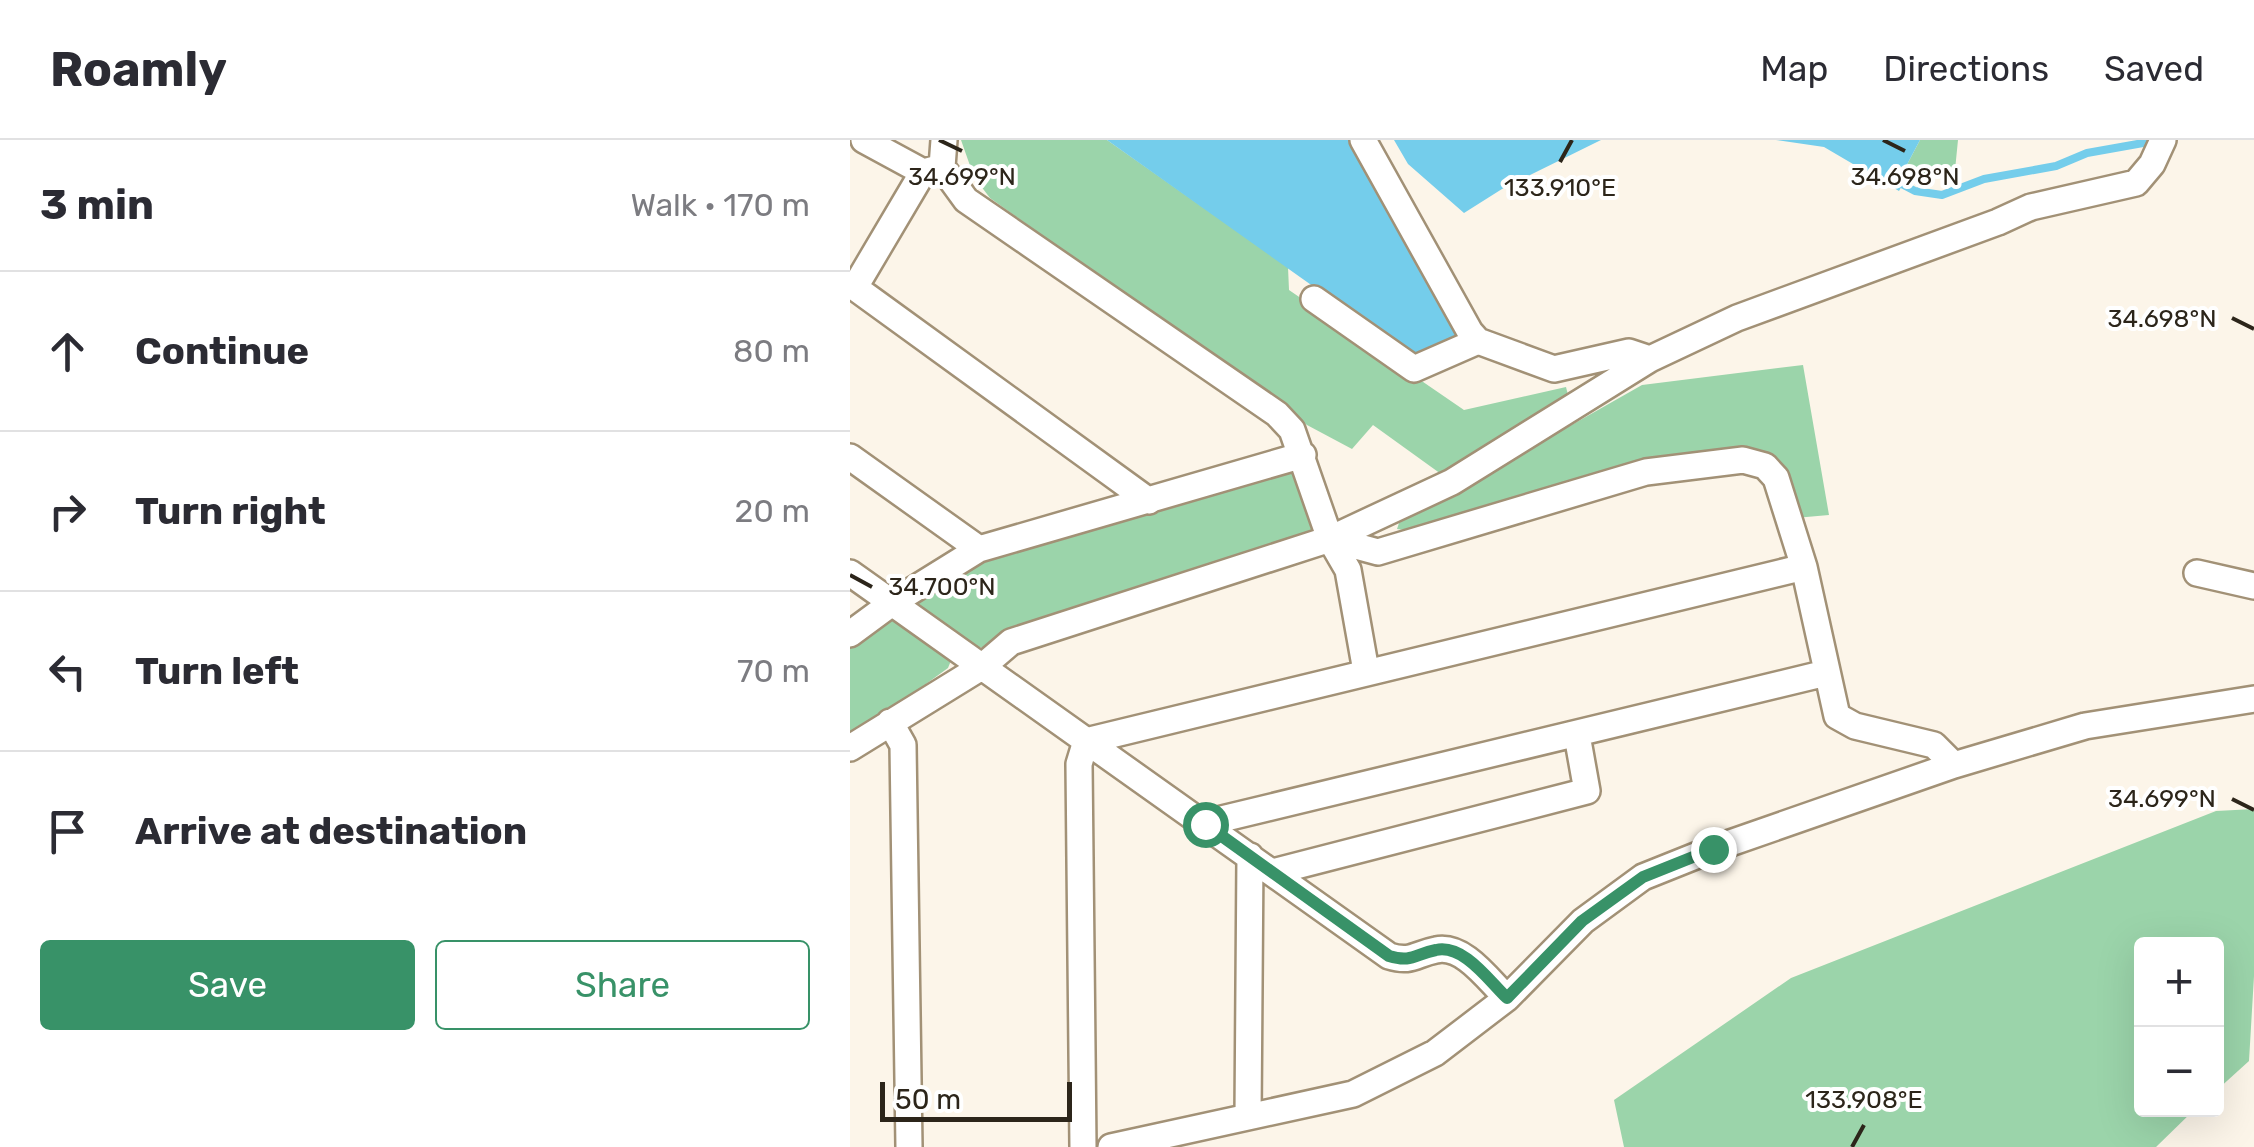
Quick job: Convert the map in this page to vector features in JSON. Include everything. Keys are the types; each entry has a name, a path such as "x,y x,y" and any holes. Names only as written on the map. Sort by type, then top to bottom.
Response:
{"street":[{"path":"864,140 933,169 966,200 1277,414 1292,430 1330,539 1348,570 1366,670"},
{"path":"944,140 933,169 852,285 1148,502"},
{"path":"1363,140 1478,341 1554,369 1629,352 1650,359"},
{"path":"850,748 982,666 1011,642 1330,539 1452,482 1650,359 1738,318 2031,207 2136,182 2152,164 2163,140"},
{"path":"1314,299 1414,369 1478,341"},
{"path":"850,634 979,549 1303,455"},
{"path":"850,456 979,549"},
{"path":"1330,539 1378,552 1646,472 1743,460 1764,466 1776,478 1804,567 1837,716 1854,726 1934,745 1954,765"},
{"path":"1086,740 1804,567"},
{"path":"850,573 1389,956 1405,961 1439,948 1458,952 1507,998"},
{"path":"2196,573 2254,586"},
{"path":"1205,824 1826,673"},
{"path":"1111,1147 1352,1094 1434,1053 1507,998 1582,921 1643,877 1713,849 1954,765 2085,726 2254,699"},
{"path":"890,722 903,745 909,1147"},
{"path":"1273,872 1588,791 1577,736"},
{"path":"1083,1147 1079,764 1086,740"},
{"path":"1248,1116 1250,856"}],"green space":[{"path":"961,140 1107,140 1288,267 1289,290 1464,410 1566,387 1570,403 1441,474 1373,425 1352,449 1307,425 990,198 974,177"},
{"path":"1920,140 1958,140 1954,180 1929,166 1918,183 1902,174"},
{"path":"1803,365 1829,515 1795,518 1781,468 1646,463 1397,529 1399,523 1642,385"},
{"path":"1285,468 1297,474 1314,527 1307,535 990,649 972,646 918,606 916,593 984,555"},
{"path":"895,619 952,658 948,668 850,739 850,646 883,621"},
{"path":"2254,809 2254,976 2249,1061 2224,1084 2224,937 2134,937 2134,1117 2187,1117 2156,1147 1624,1147 1614,1100 1791,978 2216,811"}],"water":[{"path":"1107,140 1354,140 1461,338 1417,360"},
{"path":"1394,140 1601,140 1502,189 1464,213 1408,164"},
{"path":"1776,140 1920,140 1902,174 1907,177 1899,191 1824,147"}],"waterway":[{"path":"1894,180 1915,191 1942,195 1984,179 2056,166 2087,153 2144,140"}],"route":[{"path":"1205,824 1389,956 1405,961 1439,948 1458,952 1507,998 1582,921 1643,877 1713,849"}]}
